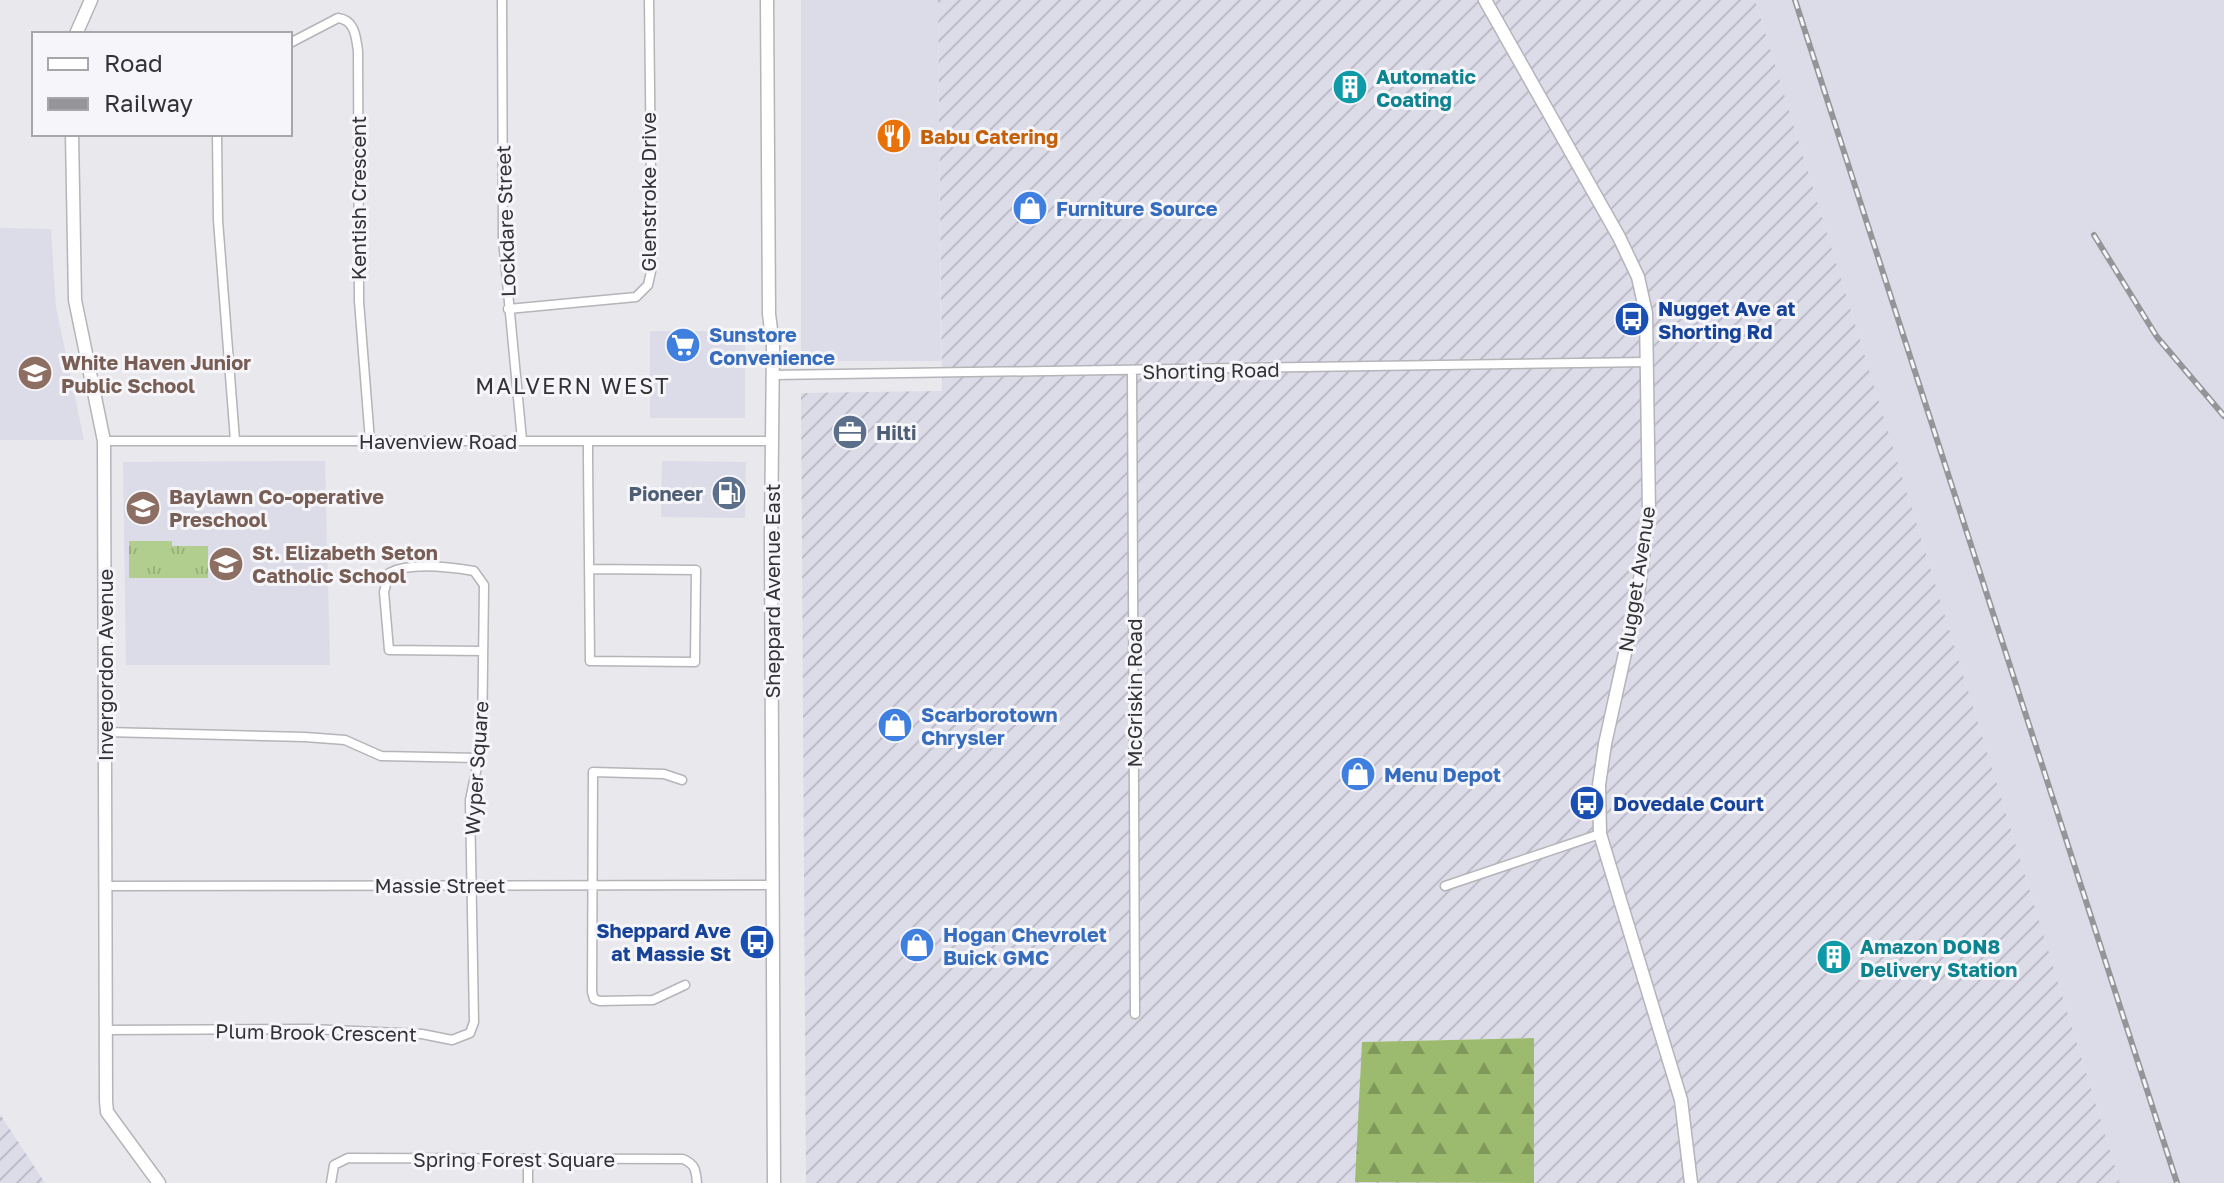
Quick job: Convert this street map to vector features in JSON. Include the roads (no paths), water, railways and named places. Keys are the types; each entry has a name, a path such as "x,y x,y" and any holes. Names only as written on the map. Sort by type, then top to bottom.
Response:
{"street":[{"path":"77,32 91,0"},
{"name":"Lockdare Street","path":"502,0 503,239 522,440"},
{"name":"Glenstroke Drive","path":"508,309 636,297 648,285 652,267 649,0"},
{"name":"Sheppard Avenue East","path":"767,0 773,375 774,1183"},
{"name":"Nugget Avenue","path":"1485,0 1614,227 1638,277 1646,313 1649,525 1638,594 1605,744 1599,785 1600,834 1681,1100 1691,1183"},
{"name":"Kentish Crescent","path":"292,42 338,18 349,22 354,30 358,51 359,301 370,441"},
{"name":"Invergordon Avenue","path":"72,136 75,300 104,441 107,1112 159,1183"},
{"path":"217,136 218,220 235,440"},
{"name":"Shorting Road","path":"773,375 1648,362"},
{"name":"McGriskin Road","path":"1132,371 1135,1014"},
{"name":"Havenview Road","path":"104,441 772,441"},
{"path":"588,443 589,569 590,661 695,662 696,570 589,569"},
{"name":"Wyper Square","path":"470,885 470,800 482,743 484,585 480,577 460,569 398,568 389,573 384,592 389,650 483,651"},
{"path":"106,732 305,737 345,740 381,756 479,758"},
{"path":"682,780 664,774 593,772 594,999 653,1000 685,985"},
{"path":"1445,886 1600,834"},
{"name":"Plum Brook Crescent","path":"106,1030 310,1029 461,1039 470,1033 474,1022 470,885"},
{"name":"Massie Street","path":"106,886 774,885"},
{"name":"Spring Forest Square","path":"331,1183 334,1165 348,1158 683,1159 692,1163 697,1183"},
{"path":"528,1159 528,1183"}],"railway":[{"path":"1795,0 2177,1183"},
{"path":"2094,235 2157,337 2224,416"}],"place":[{"name":"Automatic Coating","path":"1350,87"},
{"name":"Babu Catering","path":"894,136"},
{"name":"Furniture Source","path":"1030,208"},
{"name":"Nugget Ave at Shorting Rd","path":"1632,319"},
{"name":"Sunstore Convenience","path":"683,345"},
{"name":"White Haven Junior Public School","path":"35,373"},
{"name":"Hilti","path":"850,432"},
{"name":"Pioneer","path":"729,493"},
{"name":"Baylawn Co-operative Preschool","path":"143,508"},
{"name":"St. Elizabeth Seton Catholic School","path":"226,564"},
{"name":"Scarborotown Chrysler","path":"895,725"},
{"name":"Menu Depot","path":"1358,774"},
{"name":"Dovedale Court","path":"1587,803"},
{"name":"Sheppard Ave at Massie St","path":"757,942"},
{"name":"Hogan Chevrolet Buick GMC","path":"917,945"},
{"name":"Amazon DON8 Delivery Station","path":"1834,957"}],"district":[{"name":"MALVERN WEST","path":"573,385"}]}
